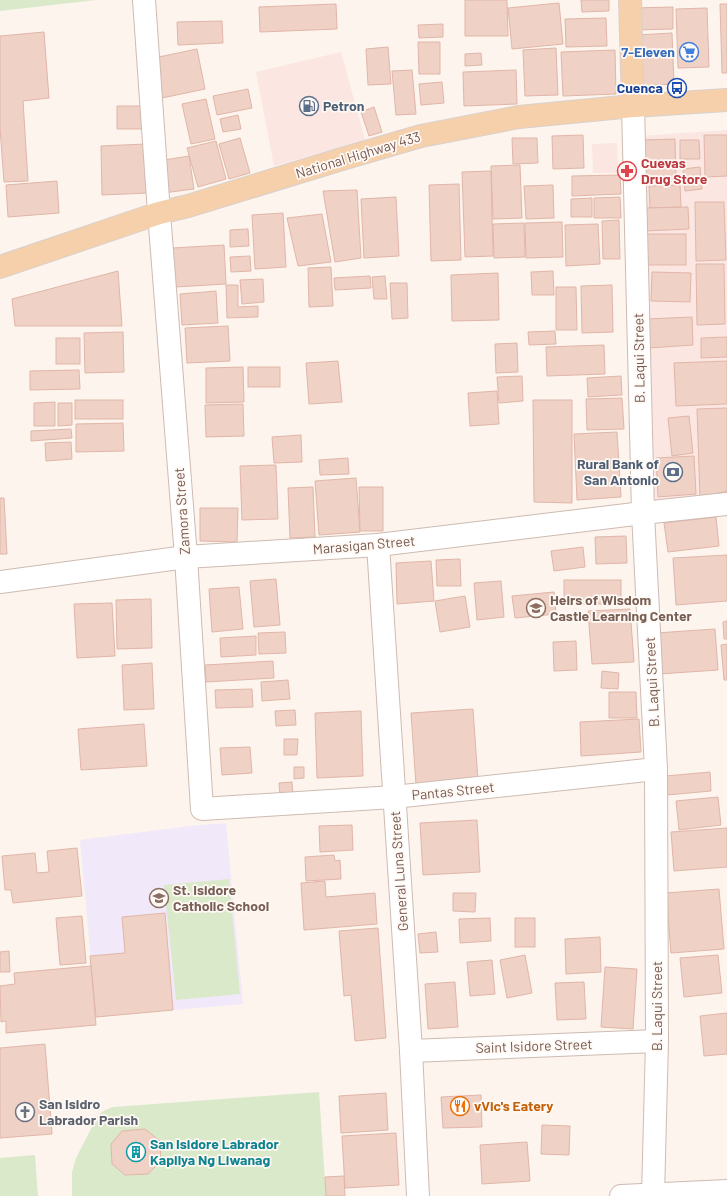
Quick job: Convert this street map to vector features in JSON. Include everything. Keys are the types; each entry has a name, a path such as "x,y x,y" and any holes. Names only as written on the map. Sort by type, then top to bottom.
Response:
{"main road":[{"name":"B. Laqui Street","path":"630,0 633,106"},
{"name":"National Highway 433","path":"0,267 159,213 188,206 420,136 519,117 633,106 727,100"}],"street":[{"name":"Zamora Street","path":"144,0 186,557 202,809"},
{"name":"B. Laqui Street","path":"633,106 643,513 656,769 657,1041 653,1195"},
{"name":"Marasigan Street","path":"0,582 186,557 378,545 727,504"},
{"name":"General Luna Street","path":"378,545 411,1051 418,1196"},
{"name":"Pantas Street","path":"202,809 394,797 656,769"},
{"name":"Saint Isidore Street","path":"411,1051 657,1041"},
{"path":"621,1196 727,1191"}],"shaded area":[{"name":"Petron","path":"341,52 365,140 274,166 256,72"},
{"path":"727,130 727,492 651,502 641,136"},
{"path":"617,143 618,173 593,173 592,144"},
{"name":"St. Isidore Catholic School","path":"226,823 243,1004 96,1017 80,840"}],"green space":[{"path":"0,0 96,0 0,11"},
{"path":"229,879 240,994 176,1000 164,885"},
{"path":"319,1092 326,1196 72,1196 72,1172 76,1158 98,1115 105,1110 113,1107"},
{"path":"35,1155 38,1196 0,1196 0,1158"}],"building":[{"path":"465,0 507,0 508,36 465,36"},
{"path":"581,0 609,0 609,11 582,12"},
{"path":"559,3 563,44 512,49 508,8"},
{"path":"336,4 337,29 260,32 259,7"},
{"path":"720,4 727,4 727,73 722,73"},
{"path":"673,7 673,29 635,30 634,8"},
{"path":"707,8 709,67 678,68 676,9"},
{"path":"606,18 607,46 566,47 565,19"},
{"path":"222,21 223,43 178,45 177,22"},
{"path":"443,24 443,37 419,38 418,25"},
{"path":"44,32 49,98 23,101 28,181 4,182 0,128 0,36"},
{"path":"672,33 674,84 640,86 637,35"},
{"path":"418,42 440,42 440,74 419,74"},
{"path":"388,47 391,84 368,85 366,49"},
{"path":"556,48 558,95 525,96 523,50"},
{"path":"197,49 205,89 162,98 154,58"},
{"path":"615,50 616,94 563,96 561,52"},
{"path":"481,53 482,65 465,66 465,54"},
{"path":"412,70 416,114 396,115 392,71"},
{"path":"516,70 517,104 464,106 463,72"},
{"path":"442,82 444,103 421,105 419,84"},
{"path":"248,89 252,108 217,115 213,96"},
{"path":"206,99 215,139 191,144 182,104"},
{"path":"117,106 141,106 142,129 117,129"},
{"path":"374,107 382,132 369,136 361,112"},
{"path":"238,115 241,129 223,132 220,119"},
{"path":"583,135 584,168 553,169 552,136"},
{"path":"704,135 727,135 727,176 705,177"},
{"path":"240,138 250,173 229,179 219,144"},
{"path":"512,138 537,138 538,163 513,164"},
{"path":"675,139 676,181 646,183 644,140"},
{"path":"680,140 699,140 700,159 680,159"},
{"path":"216,141 226,179 198,187 187,148"},
{"path":"146,144 148,193 102,195 101,146"},
{"path":"189,156 194,189 163,193 158,161"},
{"path":"520,165 522,218 493,219 491,166"},
{"path":"700,167 702,189 685,191 683,169"},
{"path":"491,171 493,256 465,257 462,172"},
{"path":"620,175 621,194 572,196 572,176"},
{"path":"57,181 59,213 8,217 6,185"},
{"path":"459,184 461,260 431,261 429,185"},
{"path":"553,185 554,218 526,219 524,186"},
{"path":"680,185 681,207 650,208 649,186"},
{"path":"357,190 361,258 335,262 323,191"},
{"path":"396,197 399,256 364,258 361,199"},
{"path":"620,197 621,218 594,218 594,198"},
{"path":"592,198 592,217 571,217 571,199"},
{"path":"695,202 724,202 726,260 696,261"},
{"path":"688,207 689,229 645,231 644,208"},
{"path":"283,213 286,267 255,269 252,215"},
{"path":"322,214 331,262 298,266 287,218"},
{"path":"619,220 620,259 603,259 602,221"},
{"path":"562,222 563,257 526,258 525,223"},
{"path":"524,223 525,257 494,258 493,224"},
{"path":"598,224 600,264 566,266 565,225"},
{"path":"248,229 249,246 230,247 230,230"},
{"path":"642,234 686,234 686,265 642,265"},
{"path":"224,245 226,284 175,287 173,248"},
{"path":"250,256 251,271 231,272 230,257"},
{"path":"696,264 724,264 725,324 697,325"},
{"path":"331,267 333,306 309,307 308,268"},
{"path":"118,271 122,326 15,326 12,299"},
{"path":"553,271 554,295 532,295 531,272"},
{"path":"652,272 691,273 690,302 651,301"},
{"path":"498,273 499,320 452,321 451,275"},
{"path":"370,276 371,288 335,290 334,278"},
{"path":"385,276 387,299 374,299 372,277"},
{"path":"263,279 264,302 242,304 240,280"},
{"path":"390,283 407,283 408,318 392,319"},
{"path":"226,285 238,285 238,307 258,306 258,317 227,318"},
{"path":"612,285 613,332 582,333 581,286"},
{"path":"556,287 576,287 577,330 556,330"},
{"path":"216,291 218,323 182,325 180,294"},
{"path":"692,317 693,345 648,348 647,319"},
{"path":"228,326 230,361 187,363 185,328"},
{"path":"555,331 556,344 529,345 528,332"},
{"path":"123,332 124,372 85,373 84,333"},
{"path":"727,337 727,357 701,358 701,338"},
{"path":"56,338 80,338 80,364 56,364"},
{"path":"517,343 518,372 496,373 495,344"},
{"path":"604,345 605,374 547,376 546,347"},
{"path":"338,361 342,402 309,404 306,363"},
{"path":"727,361 727,404 676,406 674,363"},
{"path":"243,367 244,402 206,403 206,368"},
{"path":"248,367 280,367 280,387 248,387"},
{"path":"79,370 80,389 30,390 30,371"},
{"path":"522,376 523,401 499,403 497,377"},
{"path":"621,376 622,395 588,397 587,378"},
{"path":"497,391 499,424 470,426 468,393"},
{"path":"622,398 624,429 587,430 586,399"},
{"path":"75,400 123,400 123,419 75,419"},
{"path":"533,400 572,400 572,503 534,502"},
{"path":"55,402 55,426 34,426 34,403"},
{"path":"58,403 72,403 72,425 58,426"},
{"path":"243,404 244,436 206,437 205,405"},
{"path":"727,408 727,491 700,498 697,409"},
{"path":"689,416 693,453 672,456 668,418"},
{"path":"123,423 124,451 76,452 76,424"},
{"path":"71,429 72,438 31,441 31,431"},
{"path":"617,432 621,497 577,500 574,434"},
{"path":"301,435 302,462 274,463 272,437"},
{"path":"71,442 72,459 46,461 45,443"},
{"path":"694,456 696,494 658,497 656,458"},
{"path":"348,458 349,474 320,475 319,460"},
{"path":"276,465 278,519 242,520 240,466"},
{"path":"356,478 360,532 319,535 315,481"},
{"path":"313,487 315,537 290,538 288,488"},
{"path":"359,487 383,487 383,531 360,531"},
{"path":"0,498 4,498 7,554 0,554"},
{"path":"200,508 238,508 237,542 200,541"},
{"path":"716,517 719,546 668,552 664,523"},
{"path":"626,536 627,563 596,564 595,537"},
{"path":"583,547 585,567 554,571 551,551"},
{"path":"727,555 727,601 676,605 673,558"},
{"path":"460,559 461,586 437,586 436,560"},
{"path":"431,561 434,601 397,604 396,563"},
{"path":"276,579 280,625 254,627 250,581"},
{"path":"564,580 621,580 621,604 564,604"},
{"path":"501,581 504,617 477,620 474,583"},
{"path":"239,587 243,629 212,632 209,589"},
{"path":"554,592 556,614 515,618 512,596"},
{"path":"465,596 470,627 440,632 435,601"},
{"path":"151,599 152,648 117,649 116,600"},
{"path":"112,603 115,656 77,658 74,604"},
{"path":"630,609 634,662 592,664 588,611"},
{"path":"727,621 727,639 724,639 723,622"},
{"path":"715,629 718,670 659,674 656,633"},
{"path":"285,632 286,653 259,654 258,633"},
{"path":"256,636 256,655 221,657 220,638"},
{"path":"576,641 577,670 554,671 553,642"},
{"path":"727,644 727,680 724,680 721,645"},
{"path":"273,661 274,678 206,682 205,665"},
{"path":"152,663 154,709 124,710 122,665"},
{"path":"602,671 619,673 618,689 601,688"},
{"path":"288,680 290,699 262,701 261,682"},
{"path":"252,689 253,707 216,708 215,690"},
{"path":"609,692 636,692 637,718 609,718"},
{"path":"473,709 478,781 416,785 411,713"},
{"path":"295,710 296,725 276,726 275,711"},
{"path":"361,711 363,776 317,778 315,713"},
{"path":"639,719 641,752 581,756 580,722"},
{"path":"144,724 147,766 81,770 78,729"},
{"path":"284,739 298,739 297,755 284,755"},
{"path":"250,747 252,773 222,775 220,748"},
{"path":"294,767 304,767 304,778 294,779"},
{"path":"710,772 711,791 667,795 666,776"},
{"path":"292,782 293,795 280,796 279,783"},
{"path":"718,797 721,825 679,830 676,801"},
{"path":"477,820 480,872 423,875 420,823"},
{"path":"352,825 353,850 320,852 319,826"},
{"path":"727,828 727,867 674,871 671,832"},
{"path":"77,848 82,896 13,903 11,890 5,890 2,856 35,853 37,873 49,872 47,851"},
{"path":"334,855 335,861 340,860 341,879 306,881 305,857"},
{"path":"325,881 326,897 375,893 377,924 304,930 301,883"},
{"path":"719,889 724,949 671,953 666,893"},
{"path":"453,893 476,893 475,912 453,911"},
{"path":"165,913 173,1010 96,1017 90,956 125,953 122,917"},
{"path":"82,916 86,963 60,965 56,918"},
{"path":"490,918 491,941 460,943 459,919"},
{"path":"515,918 535,918 535,947 515,947"},
{"path":"378,928 386,1038 355,1041 351,995 344,996 339,931"},
{"path":"436,932 438,952 420,953 418,934"},
{"path":"600,937 601,972 566,974 565,939"},
{"path":"9,951 10,972 0,972 0,952"},
{"path":"525,955 532,993 507,998 500,960"},
{"path":"718,955 722,993 684,997 680,958"},
{"path":"492,960 495,994 470,996 467,962"},
{"path":"91,966 96,1025 6,1033 6,1021 1,1022 0,986 15,984 14,973"},
{"path":"605,967 637,969 633,1029 601,1027"},
{"path":"455,982 458,1027 428,1029 425,984"},
{"path":"584,982 586,1019 557,1020 555,983"},
{"path":"727,1013 727,1054 704,1056 700,1016"},
{"name":"San Isidro Labrador Parish","path":"45,1044 52,1134 0,1138 0,1048"},
{"path":"386,1093 388,1130 341,1133 339,1096"},
{"path":"481,1095 482,1127 443,1128 441,1097"},
{"path":"542,1125 570,1126 569,1155 541,1154"},
{"name":"San Isidore Labrador Kapilya Ng Liwanag","path":"145,1129 160,1141 161,1161 148,1174 125,1175 112,1164 111,1144 122,1131"},
{"path":"396,1133 399,1185 345,1188 342,1136"},
{"path":"527,1142 530,1181 482,1184 480,1145"},
{"path":"344,1176 345,1196 326,1196 325,1177"}],"place":[{"name":"7-Eleven","path":"689,52"},
{"name":"Cuenca","path":"677,88"},
{"name":"Petron","path":"309,106"},
{"name":"Cuevas Drug Store","path":"627,171"},
{"name":"Rural Bank of San Antonio","path":"673,472"},
{"name":"Heirs of Wisdom Castle Learning Center","path":"536,608"},
{"name":"St. Isidore Catholic School","path":"159,898"},
{"name":"vVic's Eatery","path":"460,1106"},
{"name":"San Isidro Labrador Parish","path":"25,1112"},
{"name":"San Isidore Labrador Kapilya Ng Liwanag","path":"136,1152"}]}
